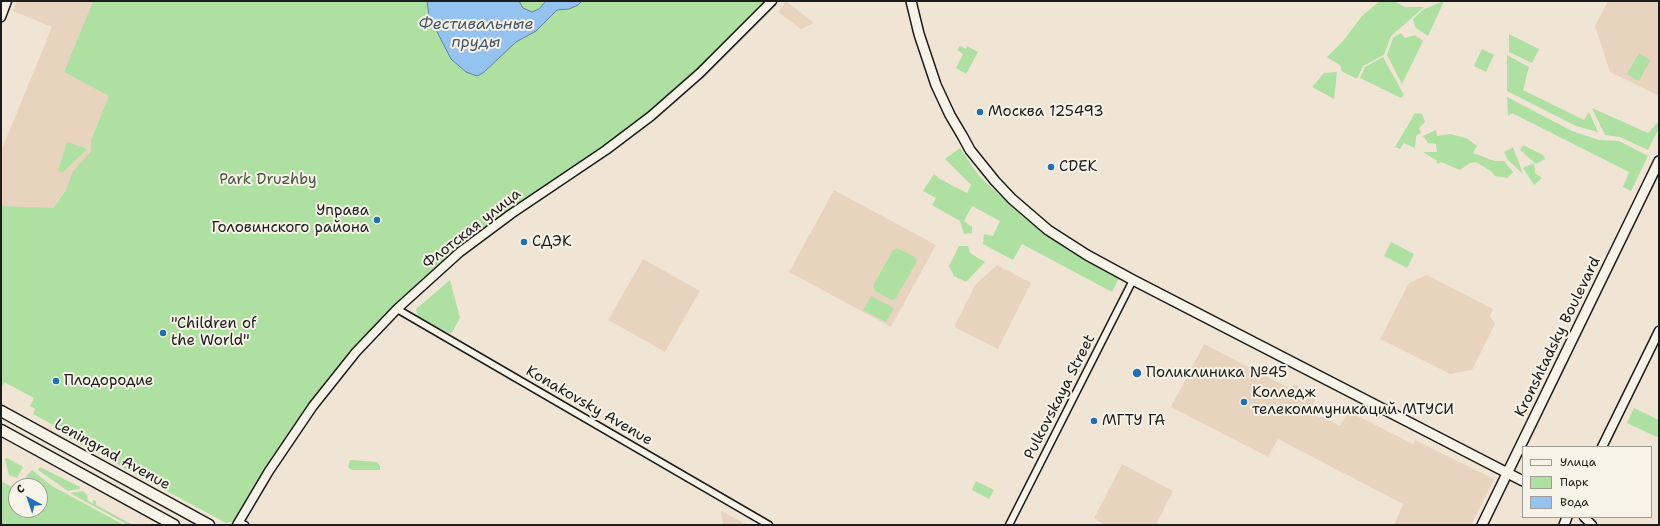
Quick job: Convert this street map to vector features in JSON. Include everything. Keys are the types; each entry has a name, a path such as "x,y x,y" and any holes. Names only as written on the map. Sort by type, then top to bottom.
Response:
{"main road":[{"path":"910,2 926,60 950,115 966,144 988,173 1012,199 1048,230 1087,255 1133,280 1522,480"},
{"name":"Kronshtadsky Boulevard","path":"1482,525 1659,161"},
{"name":"Leningrad Avenue","path":"1,411 208,525"},
{"name":"Leningrad Avenue","path":"1,430 174,525"}],"street":[{"path":"1,17 7,1"},
{"name":"Флотская улица","path":"241,524 269,471 313,406 356,352 397,309 460,252 511,214 606,150 651,116 700,73 772,1"},
{"name":"Pulkovskaya Street","path":"1009,525 1133,280"},
{"name":"Konakovsky Avenue","path":"397,309 769,525"},
{"path":"1602,446 1659,330"}],"shaded area":[{"path":"17,1 93,1 64,72 110,96 91,140 91,154 52,209 1,206 1,151 52,27 13,11"},
{"path":"786,1 814,23 801,29 778,12"},
{"path":"1608,1 1659,1 1659,96 1610,72 1595,26"},
{"path":"834,190 936,245 891,327 789,272"},
{"path":"643,259 700,291 665,352 608,320"},
{"path":"997,265 1031,283 998,349 954,327 975,285"},
{"path":"1427,275 1493,309 1490,316 1495,324 1472,370 1450,374 1380,339 1409,283"},
{"path":"1204,344 1291,389 1294,384 1317,396 1309,412 1320,418 1321,416 1340,426 1348,411 1413,444 1415,440 1494,479 1471,525 1394,525 1403,504 1278,439 1268,457 1171,407"},
{"path":"1122,464 1173,491 1156,525 1105,525 1094,518"},
{"path":"721,511 748,525 723,525"}],"green space":[{"name":"Park Druzhby","path":"93,1 768,1 691,77 651,112 597,151 492,222 449,255 394,306 353,350 320,390 275,454 238,517 235,521 226,523 67,437 62,430 33,414 35,409 30,406 34,398 4,382 1,388 1,206 53,208 66,190 73,171 91,152 91,140 109,96 64,72"},
{"path":"1380,1 1394,1 1405,7 1424,7 1391,36 1384,55 1363,66 1357,79 1343,72 1341,70 1341,66 1327,57 1343,41 1362,16"},
{"path":"1444,1 1428,36 1415,27 1413,19 1424,9"},
{"path":"1401,33 1405,38 1415,35 1423,41 1402,84 1387,55 1393,38"},
{"path":"1509,34 1539,49 1532,63 1509,52"},
{"path":"960,46 966,49 967,46 978,52 966,74 956,68 963,54 957,50"},
{"path":"1482,49 1494,55 1486,72 1474,66"},
{"path":"1639,53 1650,60 1639,81 1627,74"},
{"path":"1507,55 1529,67 1523,90 1584,120 1589,112 1598,132 1576,126 1507,91"},
{"path":"1383,57 1404,95 1401,98 1360,78 1365,67"},
{"path":"1337,72 1334,99 1312,87 1324,73"},
{"path":"1507,97 1572,131 1599,140 1619,141 1648,156 1631,191 1623,187 1629,172 1512,113 1508,116"},
{"path":"1592,108 1648,133 1659,121 1659,128 1648,150 1620,137 1605,135"},
{"path":"1415,113 1422,114 1425,122 1419,128 1421,133 1416,136 1415,148 1404,143 1400,149 1395,147"},
{"path":"1436,130 1437,136 1450,134 1466,138 1477,146 1473,153 1495,161 1504,161 1513,172 1507,178 1495,176 1491,171 1476,162 1470,163 1460,170 1441,162 1437,164 1436,160 1423,152 1437,152 1436,144 1428,143 1423,136"},
{"path":"67,142 87,149 62,173 58,171"},
{"path":"1523,145 1543,155 1545,159 1536,164 1520,150"},
{"path":"1513,147 1523,174 1508,160 1504,152"},
{"path":"960,148 979,176 1023,217 1048,236 1119,278 1112,292 1022,244 1013,260 983,244 984,234 993,236 1000,221 972,206 964,221 972,227 972,233 964,234 960,221 932,205 936,198 923,191 934,174 940,179 967,193 971,185 945,159"},
{"path":"1534,163 1535,173 1542,178 1534,185 1523,168"},
{"path":"1391,242 1414,254 1407,268 1384,256"},
{"path":"959,246 968,246 970,253 985,262 966,282 954,276 949,266"},
{"path":"897,248 915,257 917,261 896,298 892,300 875,291 873,286 893,250"},
{"path":"450,280 460,318 451,334 418,317 416,309"},
{"path":"871,296 894,308 886,322 863,310"},
{"path":"1634,408 1659,420 1659,438 1627,423"},
{"path":"7,458 23,467 17,478 9,475 5,459"},
{"path":"350,460 377,462 380,466 380,470 352,470 348,467"},
{"path":"40,467 80,487 80,489 68,491 38,470"},
{"path":"32,470 42,478 25,478"},
{"path":"1,481 8,485 8,518 48,518 48,483 124,525 1,525"},
{"path":"976,481 994,490 989,499 972,490"},
{"path":"83,491 88,496 87,500 92,503 94,500 96,501 96,505 133,525 128,525 70,493"}],"water":[{"name":"Фестивальные пруды","path":"427,1 519,1 523,8 532,12 539,9 546,1 582,1 578,5 569,9 557,10 536,31 516,42 483,73 477,76 466,72 451,59 429,16"}],"place":[{"name":"Москва 125493","path":"980,112"},
{"name":"CDEK","path":"1051,167"},
{"name":"Управа Головинского района","path":"377,220"},
{"name":"СДЭК","path":"524,242"},
{"name":"\"Children of the World\"","path":"163,333"},
{"name":"Поликлиника №45","path":"1137,373"},
{"name":"Плодородие","path":"56,381"},
{"name":"Колледж телекоммуникаций МТУСИ","path":"1244,402"},
{"name":"МГТУ ГА","path":"1094,421"}]}
